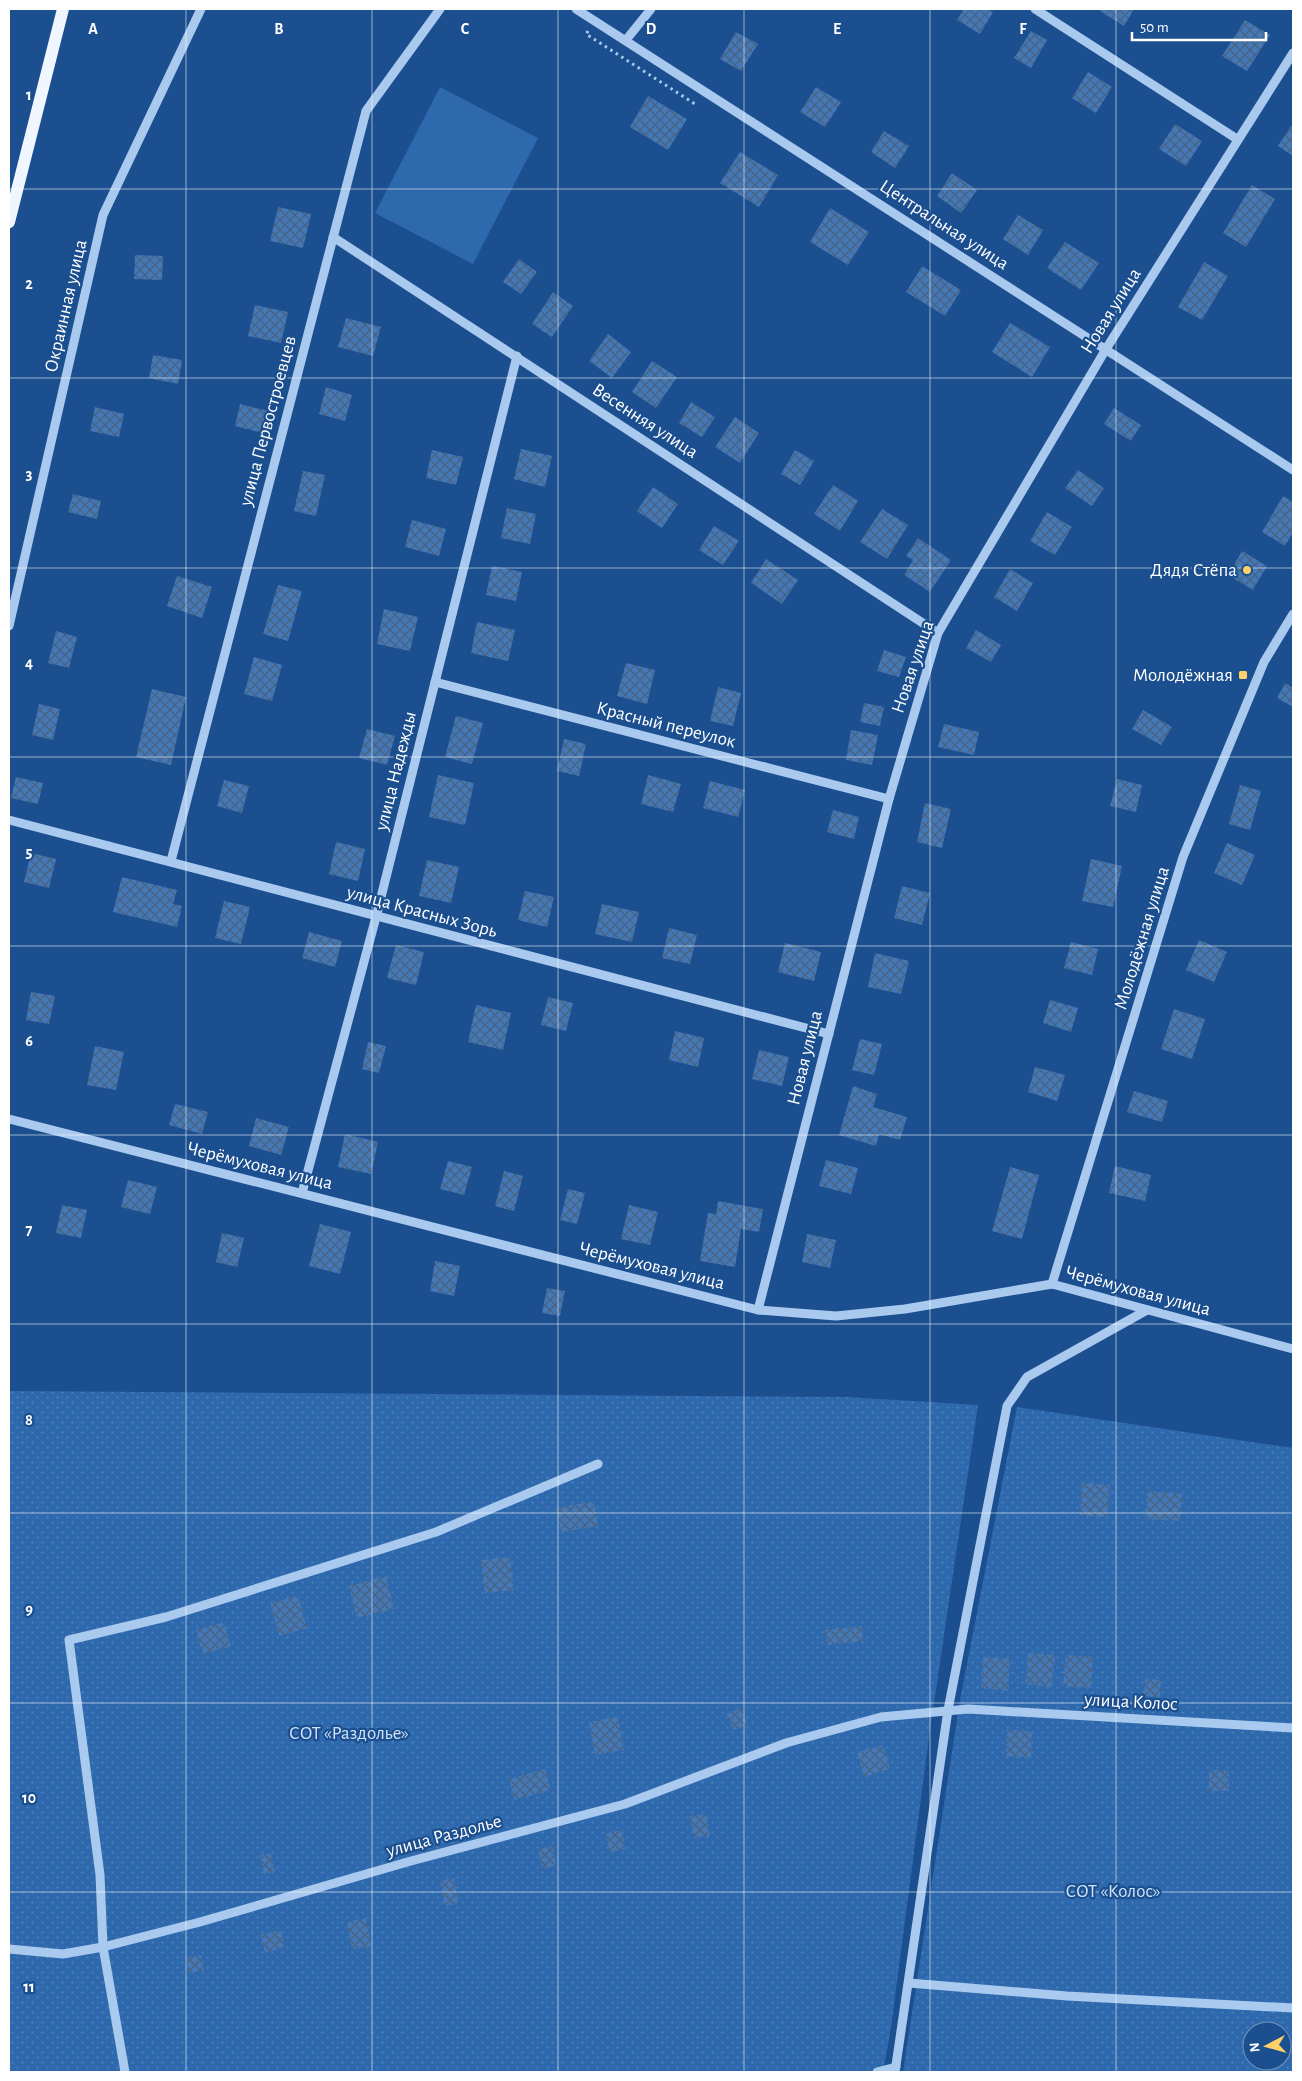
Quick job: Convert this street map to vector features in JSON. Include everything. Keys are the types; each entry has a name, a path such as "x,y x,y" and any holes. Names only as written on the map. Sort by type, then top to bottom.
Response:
{"main road":[{"path":"9,222 63,9"}],"street":[{"name":"Окраинная улица","path":"9,626 103,215 201,9"},
{"name":"улица Первостроевцев","path":"171,861 366,111 440,9"},
{"name":"Центральная улица","path":"576,9 1293,470"},
{"path":"626,40 651,9"},
{"path":"1035,9 1237,139"},
{"name":"Новая улица","path":"758,1310 889,799 938,633 1106,349 1293,53"},
{"name":"Весенняя улица","path":"333,237 938,633"},
{"name":"улица Надежды","path":"302,1193 376,917 517,356"},
{"name":"Молодёжная улица","path":"1052,1284 1183,857 1264,662 1293,614"},
{"name":"Красный переулок","path":"435,682 889,799"},
{"name":"улица Красных Зорь","path":"9,820 829,1034"},
{"name":"Черёмуховая улица","path":"9,1119 758,1310 836,1316 905,1309 1052,1284 1293,1349"},
{"path":"877,2072 895,2070 948,1710 1008,1406 1027,1377 1147,1310"},
{"path":"126,2072 103,1947 100,1875 69,1640 166,1617 436,1532 598,1464"},
{"name":"улица Колос","path":"948,1710 968,1708 1293,1728"},
{"name":"улица Раздолье","path":"9,1949 63,1954 103,1947 625,1804 786,1743 881,1717 948,1710"},
{"path":"909,1983 1067,1996 1293,2008"}],"green space":[{"path":"440,87 538,138 473,264 375,213"},
{"name":"СОТ «Раздолье»","path":"9,1391 846,1397 978,1405 929,1737 891,2028 883,2072 9,2072"},
{"name":"СОТ «Колос»","path":"1017,1407 1293,1448 1293,2072 903,2072 960,1700"}],"building":[{"path":"964,9 988,9 993,12 980,34 957,20"},
{"path":"1101,9 1134,9 1124,26 1100,11"},
{"path":"1245,20 1270,35 1247,71 1222,56"},
{"path":"1031,31 1047,40 1031,68 1014,58"},
{"path":"736,32 758,44 741,71 720,59"},
{"path":"1088,72 1112,87 1096,113 1072,98"},
{"path":"816,87 841,102 825,127 800,112"},
{"path":"648,96 687,119 668,150 630,127"},
{"path":"1175,124 1202,141 1186,166 1159,149"},
{"path":"1291,126 1293,128 1293,156 1278,146"},
{"path":"884,131 909,146 895,168 871,152"},
{"path":"740,152 778,175 759,207 720,183"},
{"path":"952,173 977,190 961,213 937,196"},
{"path":"1252,185 1275,199 1246,247 1223,233"},
{"path":"278,207 311,214 303,248 270,241"},
{"path":"830,208 869,232 848,265 810,242"},
{"path":"1018,215 1043,230 1028,255 1003,239"},
{"path":"1065,242 1099,263 1081,290 1047,268"},
{"path":"135,255 163,256 162,280 134,279"},
{"path":"519,259 537,272 521,294 503,282"},
{"path":"1204,262 1228,276 1202,320 1178,307"},
{"path":"922,266 961,290 945,316 906,292"},
{"path":"553,292 573,306 552,337 532,324"},
{"path":"255,305 288,312 281,343 248,336"},
{"path":"346,318 381,327 373,356 338,347"},
{"path":"1010,323 1050,347 1032,377 992,352"},
{"path":"608,334 631,352 612,378 589,361"},
{"path":"153,355 182,360 178,384 149,378"},
{"path":"652,361 677,377 656,408 632,392"},
{"path":"326,387 352,395 345,421 319,414"},
{"path":"691,402 715,417 702,437 679,423"},
{"path":"240,404 268,411 263,433 235,426"},
{"path":"95,407 124,414 119,437 90,431"},
{"path":"1114,408 1141,425 1131,441 1104,424"},
{"path":"735,417 759,433 740,463 715,447"},
{"path":"521,449 552,456 545,487 514,479"},
{"path":"432,450 463,457 456,485 426,478"},
{"path":"795,450 814,461 800,485 781,474"},
{"path":"1078,470 1104,488 1092,506 1065,488"},
{"path":"303,471 325,475 316,516 294,511"},
{"path":"833,485 858,501 840,531 814,514"},
{"path":"653,487 678,504 662,528 637,511"},
{"path":"73,494 101,501 97,519 68,512"},
{"path":"1283,496 1293,502 1293,532 1285,546 1262,532"},
{"path":"507,508 536,514 530,544 501,538"},
{"path":"882,509 908,525 887,559 860,542"},
{"path":"1047,512 1072,527 1055,555 1030,541"},
{"path":"412,520 446,529 439,556 405,547"},
{"path":"714,526 739,541 723,565 699,550"},
{"path":"918,538 951,560 930,592 904,575 913,560 906,556"},
{"name":"Дядя Стёпа","path":"1242,551 1267,566 1253,590 1228,575"},
{"path":"766,559 798,580 782,604 751,583"},
{"path":"492,566 522,572 516,601 486,595"},
{"path":"1010,569 1033,583 1017,611 994,597"},
{"path":"177,576 212,587 202,618 167,606"},
{"path":"278,585 302,591 288,641 263,634"},
{"path":"384,609 418,617 410,651 377,644"},
{"path":"477,622 515,630 508,661 471,653"},
{"path":"976,630 1001,645 991,662 966,648"},
{"path":"56,631 77,637 69,668 48,663"},
{"path":"884,650 906,657 899,677 877,671"},
{"path":"254,657 282,665 272,701 244,694"},
{"path":"626,663 655,670 647,704 617,696"},
{"path":"1285,683 1293,688 1293,707 1277,698"},
{"path":"718,687 741,693 733,726 710,721"},
{"path":"152,689 186,697 171,765 136,757"},
{"path":"864,703 884,707 880,726 860,722"},
{"path":"39,704 60,709 53,740 32,735"},
{"path":"1143,710 1172,727 1161,745 1132,729"},
{"path":"456,716 483,723 472,764 445,757"},
{"path":"944,724 979,732 974,755 938,747"},
{"path":"367,729 395,736 387,765 359,758"},
{"path":"851,730 878,735 872,765 846,760"},
{"path":"564,739 586,744 579,776 557,771"},
{"path":"438,775 474,783 465,825 429,817"},
{"path":"648,775 681,784 673,812 641,804"},
{"path":"16,777 43,783 38,804 11,798"},
{"path":"1117,779 1142,785 1136,812 1110,806"},
{"path":"224,780 249,786 242,813 217,806"},
{"path":"710,781 745,790 738,817 703,808"},
{"path":"1240,785 1261,791 1250,830 1229,824"},
{"path":"925,803 951,809 942,848 917,842"},
{"path":"833,810 859,817 854,839 827,832"},
{"path":"336,842 365,849 358,881 329,874"},
{"path":"1227,843 1255,855 1242,885 1214,873"},
{"path":"31,853 56,859 49,888 24,882"},
{"path":"1091,859 1122,866 1113,907 1082,901"},
{"path":"427,860 459,867 451,903 419,896"},
{"path":"122,877 177,890 173,904 182,906 177,927 113,912"},
{"path":"902,886 930,893 922,925 894,918"},
{"path":"525,891 554,897 547,927 518,920"},
{"path":"224,901 250,907 241,944 215,938"},
{"path":"602,904 639,912 632,942 595,934"},
{"path":"669,928 697,935 690,964 662,958"},
{"path":"309,932 342,941 335,967 302,958"},
{"path":"1199,940 1227,952 1214,982 1186,970"},
{"path":"1071,942 1098,949 1092,975 1064,968"},
{"path":"785,943 821,952 814,981 778,972"},
{"path":"396,945 424,952 416,985 387,978"},
{"path":"875,953 909,961 901,994 868,987"},
{"path":"31,992 55,996 49,1024 26,1020"},
{"path":"548,997 573,1003 566,1031 541,1025"},
{"path":"1050,1000 1078,1008 1071,1032 1043,1023"},
{"path":"476,1005 511,1013 503,1050 468,1042"},
{"path":"1174,1009 1205,1019 1192,1059 1161,1049"},
{"path":"675,1031 704,1038 698,1067 669,1060"},
{"path":"860,1039 882,1044 874,1075 852,1070"},
{"path":"368,1042 386,1046 379,1073 362,1069"},
{"path":"95,1046 124,1052 116,1090 87,1085"},
{"path":"759,1050 789,1057 782,1086 752,1079"},
{"path":"1035,1067 1065,1075 1057,1101 1028,1092"},
{"path":"853,1086 877,1094 873,1107 907,1117 900,1140 879,1134 876,1146 839,1135"},
{"path":"1134,1091 1168,1101 1162,1122 1127,1112"},
{"path":"175,1104 208,1112 202,1134 169,1125"},
{"path":"256,1118 289,1127 281,1155 249,1146"},
{"path":"345,1134 378,1142 371,1174 338,1167"},
{"path":"826,1160 858,1168 851,1194 819,1186"},
{"path":"448,1161 472,1167 464,1195 440,1189"},
{"path":"1115,1166 1151,1175 1145,1201 1109,1193"},
{"path":"1010,1167 1039,1175 1022,1239 992,1231"},
{"path":"504,1171 523,1176 514,1211 495,1206"},
{"path":"128,1180 157,1187 150,1214 121,1207"},
{"path":"568,1189 585,1193 577,1224 560,1220"},
{"path":"718,1201 763,1209 759,1232 741,1229 735,1267 700,1261 708,1213 716,1214"},
{"path":"62,1205 87,1210 81,1238 56,1233"},
{"path":"629,1205 658,1212 650,1245 621,1239"},
{"path":"320,1224 351,1232 340,1274 309,1266"},
{"path":"222,1233 244,1238 237,1267 216,1262"},
{"path":"807,1234 836,1240 830,1268 802,1262"},
{"path":"435,1261 460,1266 454,1296 430,1291"},
{"path":"547,1288 565,1291 560,1316 542,1313"},
{"path":"1082,1483 1110,1485 1107,1517 1080,1515"},
{"path":"1147,1491 1182,1494 1180,1521 1145,1519"},
{"path":"594,1501 598,1526 561,1532 556,1508"},
{"path":"510,1557 514,1590 485,1593 481,1560"},
{"path":"386,1576 394,1609 357,1618 349,1586"},
{"path":"298,1596 307,1628 279,1636 270,1603"},
{"path":"224,1622 231,1646 203,1654 196,1630"},
{"path":"862,1626 863,1641 827,1645 825,1630"},
{"path":"1028,1653 1055,1655 1052,1687 1025,1684"},
{"path":"1066,1655 1093,1657 1091,1688 1063,1686"},
{"path":"983,1657 1010,1659 1008,1691 981,1688"},
{"path":"1145,1679 1161,1680 1160,1697 1144,1696"},
{"path":"741,1708 748,1725 733,1730 727,1714"},
{"path":"618,1717 624,1750 595,1755 589,1722"},
{"path":"1007,1730 1032,1731 1031,1758 1006,1756"},
{"path":"883,1745 890,1769 864,1777 857,1752"},
{"path":"545,1769 551,1790 514,1800 509,1779"},
{"path":"1209,1770 1229,1771 1229,1791 1209,1791"},
{"path":"706,1814 710,1836 694,1838 690,1816"},
{"path":"622,1830 625,1849 609,1852 606,1833"},
{"path":"553,1846 556,1866 542,1868 538,1849"},
{"path":"271,1854 275,1872 264,1874 260,1855"},
{"path":"454,1878 458,1904 445,1906 440,1881"},
{"path":"366,1918 371,1946 352,1949 347,1922"},
{"path":"281,1930 285,1947 265,1953 261,1935"},
{"path":"201,1955 204,1970 189,1973 186,1958"}],"place":[{"name":"Дядя Стёпа","path":"1247,570"},
{"name":"Молодёжная","path":"1243,675"}]}
